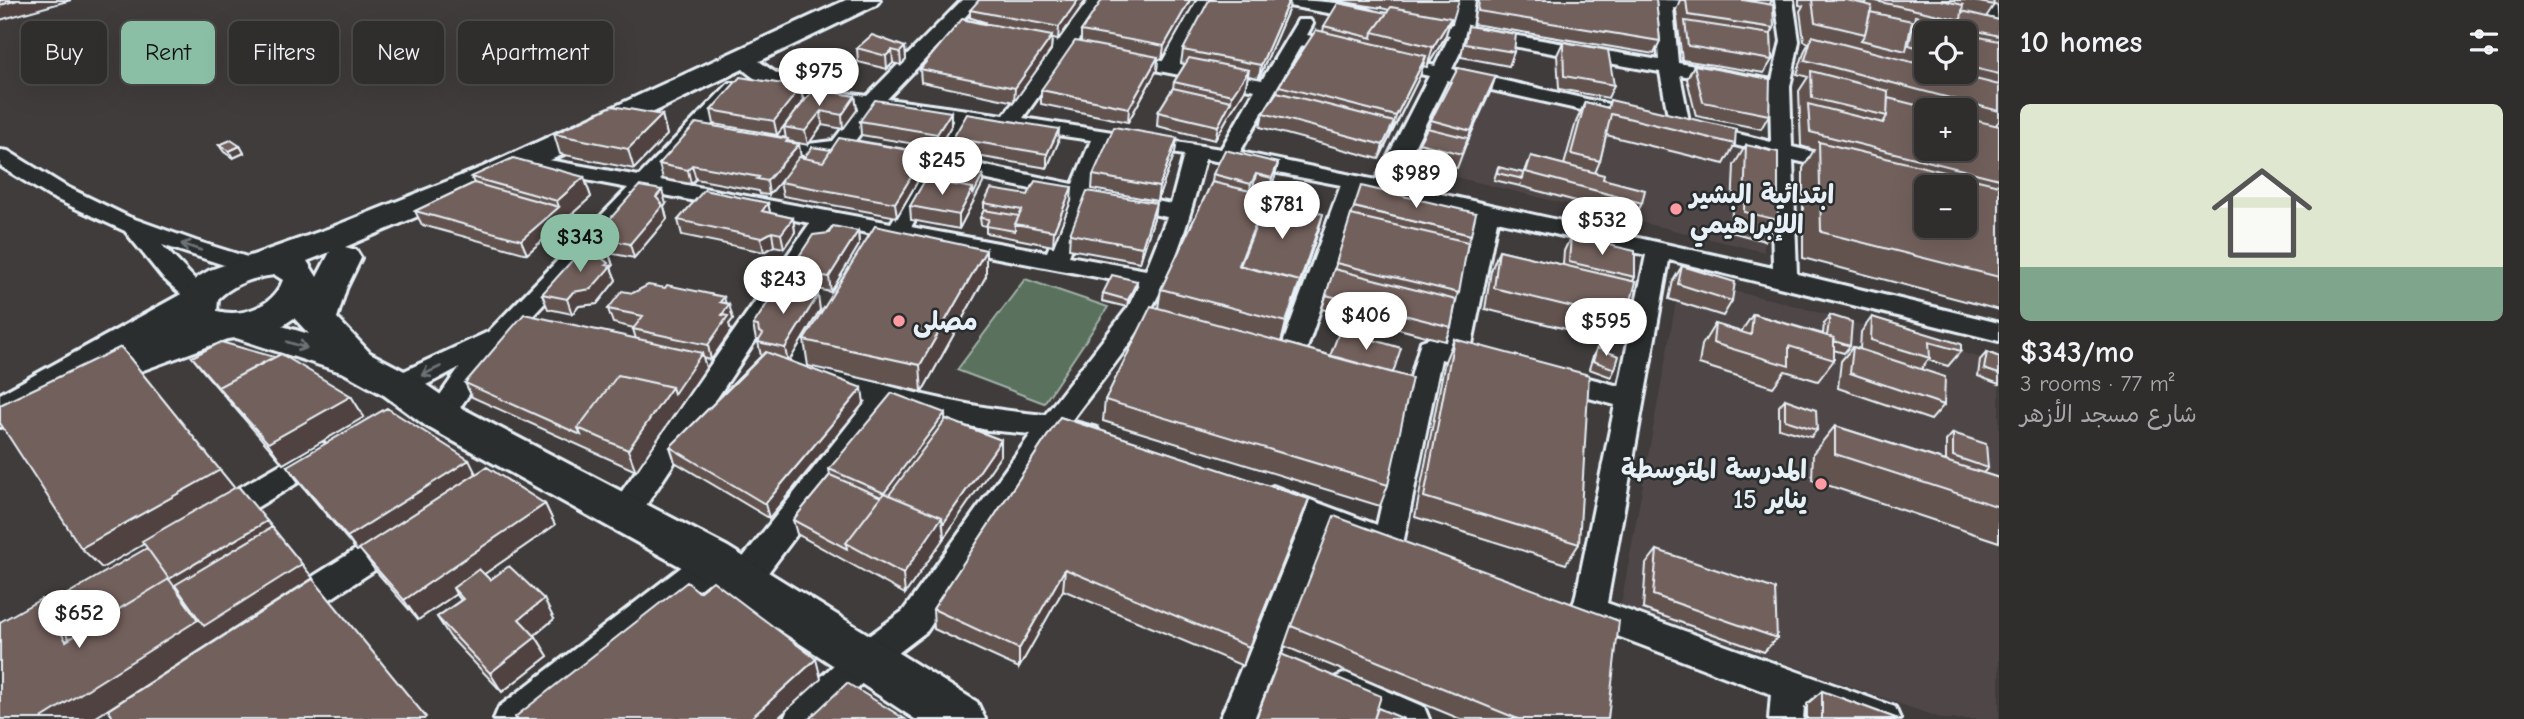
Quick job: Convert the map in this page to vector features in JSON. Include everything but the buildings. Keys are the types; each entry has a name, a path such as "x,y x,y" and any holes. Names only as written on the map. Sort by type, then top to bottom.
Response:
{"street":[{"path":"215,312 223,277 429,204 749,64 867,0"},
{"path":"840,146 874,102 972,0"},
{"path":"1010,121 1098,0"},
{"path":"1168,68 1203,0"},
{"path":"1283,0 1313,2 1461,32 1786,82"},
{"path":"1383,187 1461,32 1466,0"},
{"path":"1680,127 1662,0 1732,12"},
{"path":"1227,156 1298,39 1313,2"},
{"path":"1992,5 1993,26 1999,32"},
{"path":"1785,279 1783,150 1789,20"},
{"path":"948,24 1269,87"},
{"path":"1977,27 1999,32"},
{"path":"1298,39 1438,74 1631,116"},
{"path":"749,64 793,87 816,93 1196,150 1383,187 1487,213 1785,279 1999,332"},
{"path":"412,403 471,370 641,184 696,129 749,64"},
{"path":"776,144 816,93"},
{"path":"880,239 938,163 968,115"},
{"path":"1656,121 1862,170"},
{"path":"696,129 722,134"},
{"path":"1056,260 1103,135"},
{"path":"749,139 776,144 803,158 840,146 938,163 1180,213"},
{"path":"802,719 864,659 915,621 1052,426 1149,318 1154,280 1180,213 1196,150"},
{"path":"0,156 67,195 131,225 189,247 259,265 294,269 301,280 304,301 358,363 504,468 624,513 728,570 959,719"},
{"path":"526,162 824,219 880,239 1056,260 1154,280"},
{"path":"1291,357 1353,181"},
{"path":"766,208 782,188"},
{"path":"17,404 215,312 275,313 304,301 328,289 344,258 429,204"},
{"path":"1457,354 1487,213"},
{"path":"624,513 824,219"},
{"path":"131,225 171,271 215,312 358,363"},
{"path":"1660,251 1632,400 1576,606 1787,703 1883,719"},
{"path":"838,299 797,369 886,397 987,420 1052,426 1119,445"},
{"path":"412,403 456,359 506,329"},
{"path":"1247,488 1401,544 1420,397 1430,347 1632,400"},
{"path":"1265,350 1317,365"},
{"path":"1355,377 1420,397"},
{"path":"511,719 728,570 886,397"},
{"path":"195,529 347,440"},
{"path":"1237,719 1289,664 1320,516"},
{"path":"270,621 419,524"},
{"path":"1289,664 1412,719"}],"shaded area":[{"name":"ابتدائية البشير اللإبراهيمي","path":"1453,81 1765,152 1764,252 1410,166"},
{"name":"المدرسة المتوسطة 15 يناير","path":"1680,280 1774,300 1999,363 1999,719 1943,719 1621,605"}],"green space":[{"path":"1025,279 1108,307 1044,403 957,370"}],"place":[{"name":"ابتدائية البشير اللإبراهيمي","path":"1676,209"},
{"name":"مصلى","path":"899,321"},
{"name":"المدرسة المتوسطة 15 يناير","path":"1821,484"}]}
